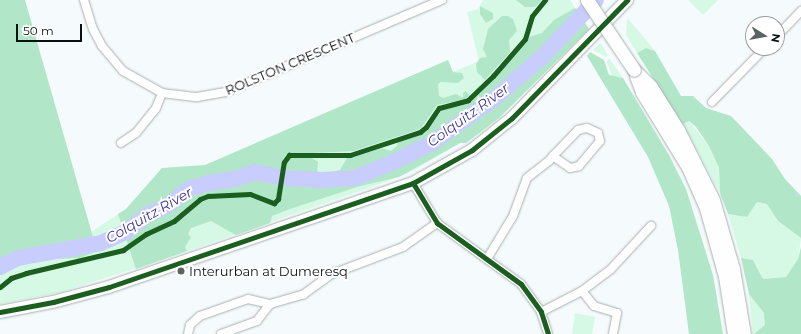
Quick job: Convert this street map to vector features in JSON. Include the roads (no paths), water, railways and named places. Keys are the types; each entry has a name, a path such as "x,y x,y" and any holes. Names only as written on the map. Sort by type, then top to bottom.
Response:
{"main road":[{"path":"587,0 634,70 651,87 678,130 713,200 733,269 744,334"},
{"path":"0,312 53,302 103,289 413,183 472,150 512,118 627,0"},
{"path":"634,70 642,92 688,167 706,208 720,255 734,334"}],"street":[{"name":"ROLSTON CRESCENT","path":"84,0 93,29 111,59 134,79 162,93 197,97 226,92 442,0"},
{"path":"785,28 801,11"},
{"path":"712,102 757,56"},
{"path":"121,142 136,133 156,108 162,93"},
{"path":"487,259 513,216 527,178 553,156 578,130 587,128 598,133 600,141 579,166 570,168 553,156"},
{"path":"413,183 437,222 521,284 541,312 548,334"},
{"path":"188,334 194,320 248,299 270,304 304,294 332,274 390,254 437,222"},
{"path":"541,312 582,291 611,269 650,226"},
{"path":"582,291 594,306 617,313 613,334"},
{"path":"221,334 257,321 270,304"}],"waterway":[{"name":"Colquitz River","path":"0,267 18,258 101,243 126,232 147,215 167,206 189,189 208,183 238,178 255,172 284,178 323,180 355,178 396,161 432,143 495,98 543,56 596,0"}],"place":[{"name":"Interurban at Dumeresq","path":"181,271"}]}
